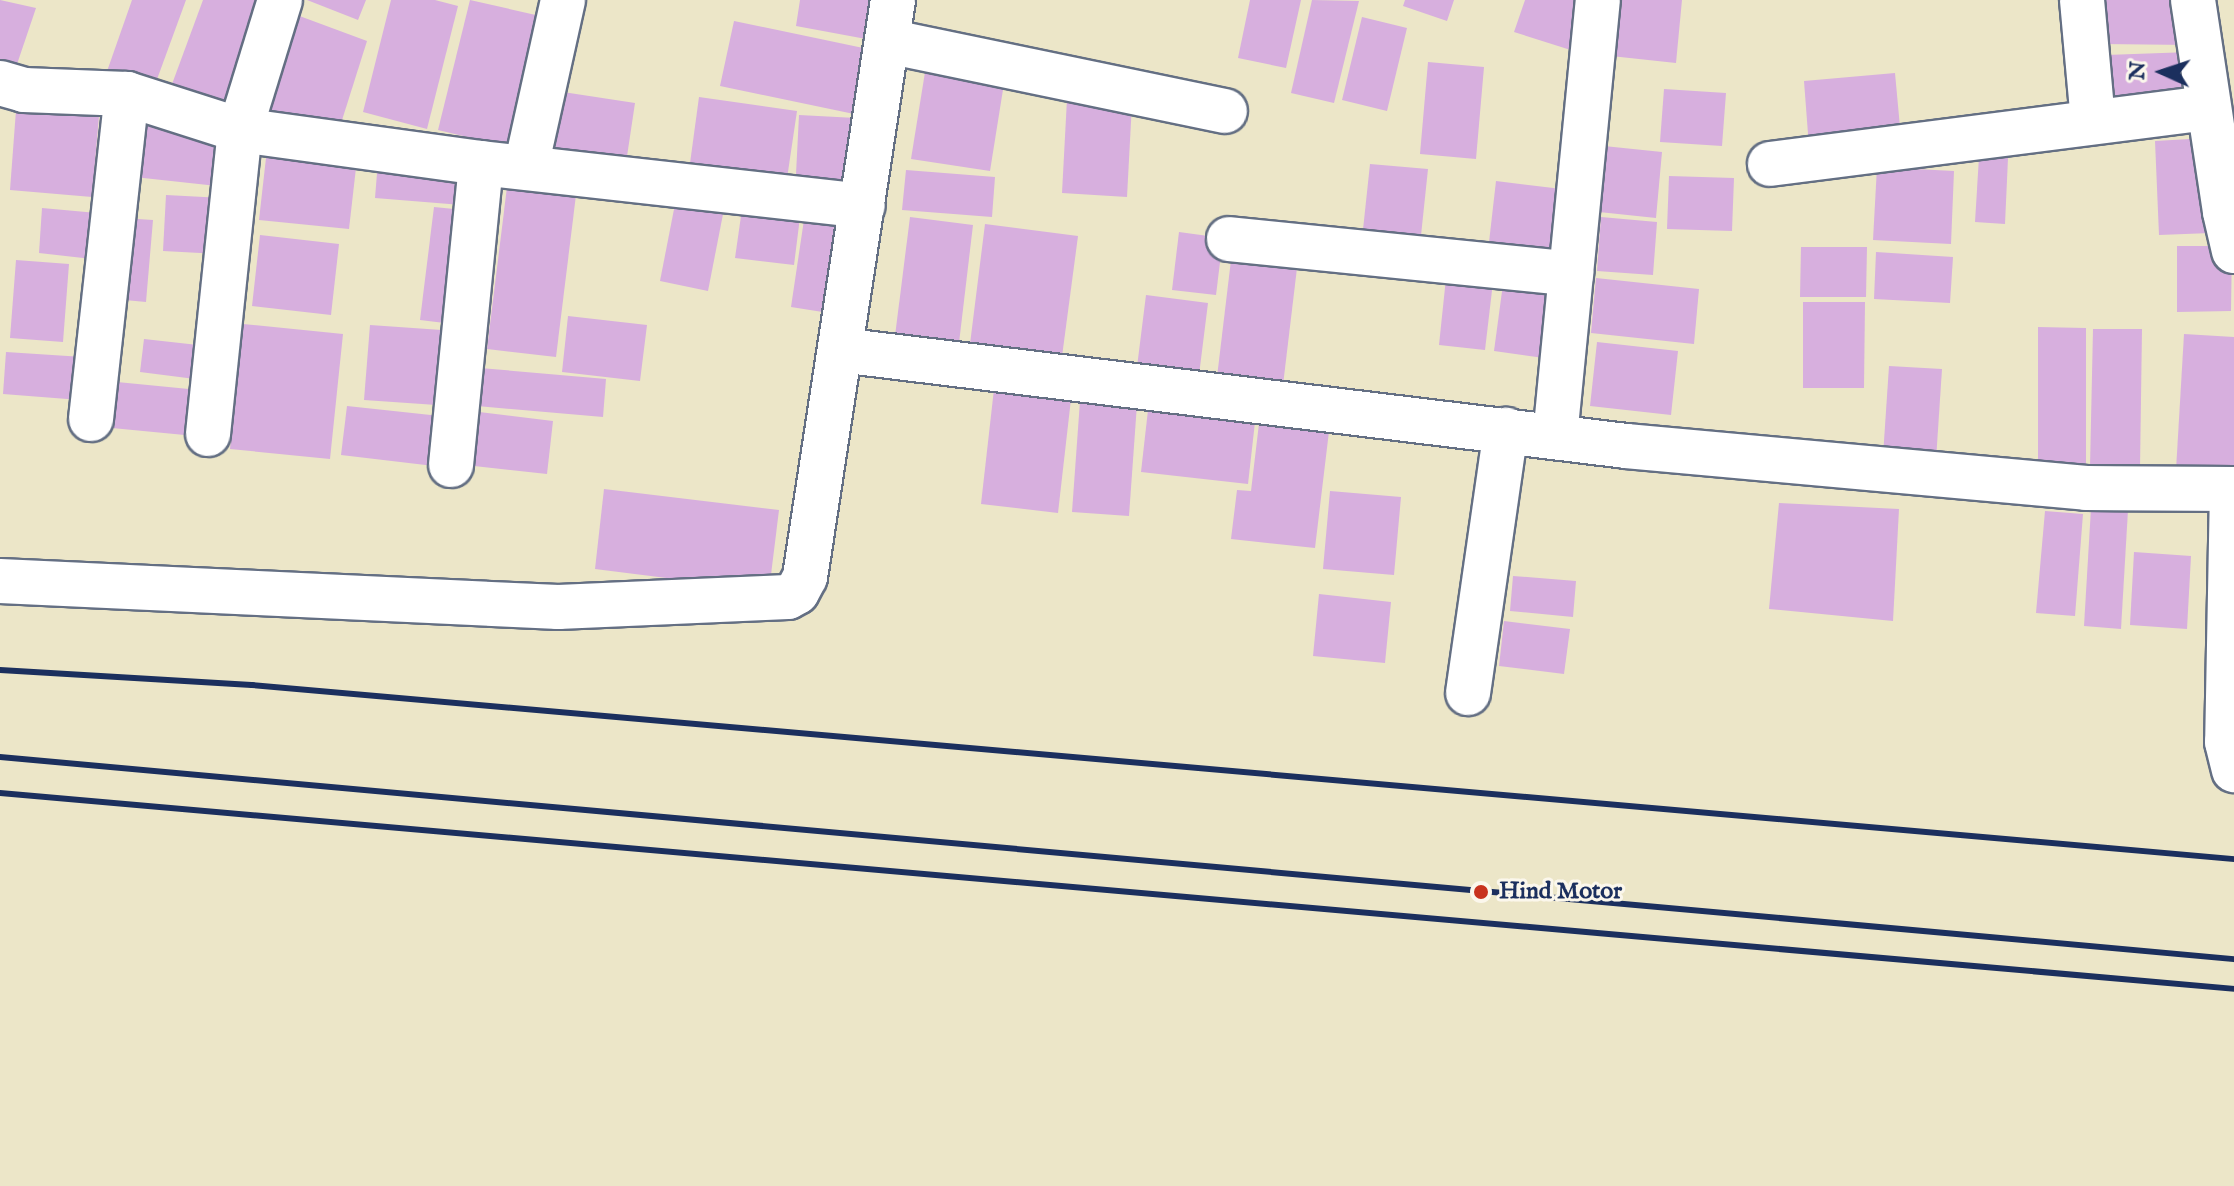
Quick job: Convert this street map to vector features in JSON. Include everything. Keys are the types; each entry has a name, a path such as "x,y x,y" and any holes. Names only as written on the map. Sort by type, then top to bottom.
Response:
{"street":[{"path":"208,434 240,130 280,0"},
{"path":"526,167 563,0"},
{"path":"1555,437 1598,0"},
{"path":"2082,0 2093,122"},
{"path":"2193,0 2207,108 2234,251"},
{"path":"0,581 558,607 788,597 797,592 805,577 890,20 1225,111"},
{"path":"0,83 24,90 127,94 240,130 481,163 863,206"},
{"path":"91,419 127,94"},
{"path":"1770,164 2207,108"},
{"path":"451,465 481,163"},
{"path":"1229,239 1571,274"},
{"path":"840,350 1555,437 2086,488 2233,489 2227,742 2234,770"},
{"path":"1468,693 1506,430"}],"building":[{"path":"0,0 36,8 12,79 0,75"},
{"path":"132,0 186,0 152,93 105,77"},
{"path":"203,0 272,0 229,118 168,95"},
{"path":"307,0 366,0 358,20"},
{"path":"391,0 435,0 458,6 427,129 363,112"},
{"path":"470,0 549,18 517,149 438,130"},
{"path":"800,0 873,0 866,39 796,26"},
{"path":"1250,0 1301,0 1286,68 1238,58"},
{"path":"1312,0 1359,1 1334,103 1291,93"},
{"path":"1405,0 1454,0 1447,21 1403,6"},
{"path":"1525,0 1585,0 1577,52 1514,32"},
{"path":"1616,0 1682,0 1676,63 1611,56"},
{"path":"2101,0 2191,0 2191,45 2101,44"},
{"path":"286,11 367,41 337,136 254,111"},
{"path":"1362,17 1407,28 1387,111 1342,100"},
{"path":"734,21 868,49 854,114 720,86"},
{"path":"2190,52 2192,107 2108,111 2106,55"},
{"path":"1428,62 1484,67 1476,159 1420,154"},
{"path":"926,66 1005,77 990,171 911,159"},
{"path":"1895,73 1901,138 1809,147 1804,81"},
{"path":"1664,89 1726,93 1722,146 1660,142"},
{"path":"563,92 635,103 626,163 554,152"},
{"path":"17,97 100,104 92,197 10,190"},
{"path":"699,97 797,111 785,192 688,178"},
{"path":"1067,99 1132,103 1127,197 1062,193"},
{"path":"799,115 856,118 853,197 795,194"},
{"path":"131,118 223,128 217,186 125,176"},
{"path":"2207,138 2211,233 2159,235 2155,141"},
{"path":"1604,146 1662,152 1656,218 1599,212"},
{"path":"267,149 357,159 349,229 259,220"},
{"path":"1979,157 2008,158 2005,224 1975,222"},
{"path":"378,161 478,170 474,206 375,198"},
{"path":"1370,164 1428,169 1420,245 1362,239"},
{"path":"1877,167 1954,171 1951,244 1873,240"},
{"path":"906,170 995,177 992,217 902,210"},
{"path":"1669,176 1734,178 1732,231 1667,229"},
{"path":"1496,181 1570,190 1562,259 1488,251"},
{"path":"507,187 576,195 556,357 487,349"},
{"path":"166,195 223,198 219,254 163,251"},
{"path":"676,199 724,209 708,291 660,281"},
{"path":"434,207 474,211 461,325 420,320"},
{"path":"42,208 97,213 92,259 39,253"},
{"path":"742,209 800,217 794,265 735,258"},
{"path":"805,213 843,219 829,313 791,307"},
{"path":"910,217 973,225 959,343 895,336"},
{"path":"1601,217 1657,222 1653,275 1597,271"},
{"path":"122,218 153,220 146,302 114,299"},
{"path":"985,224 1078,236 1061,364 969,352"},
{"path":"1179,232 1223,238 1216,295 1172,290"},
{"path":"260,235 339,244 331,315 252,306"},
{"path":"2177,246 2232,246 2231,311 2177,312"},
{"path":"1801,247 1867,247 1866,297 1800,297"},
{"path":"1876,252 1953,257 1950,303 1874,299"},
{"path":"16,260 69,264 63,342 10,338"},
{"path":"1231,260 1297,268 1283,385 1217,377"},
{"path":"1446,278 1493,282 1485,350 1439,345"},
{"path":"1596,278 1699,289 1694,344 1591,333"},
{"path":"1503,284 1559,290 1551,359 1494,351"},
{"path":"1146,295 1208,303 1199,375 1137,367"},
{"path":"1803,302 1865,302 1864,388 1803,388"},
{"path":"568,316 647,325 640,381 562,372"},
{"path":"243,324 343,334 330,459 230,449"},
{"path":"370,325 456,331 451,406 364,400"},
{"path":"2038,327 2086,328 2086,470 2038,470"},
{"path":"2093,329 2142,329 2140,468 2090,467"},
{"path":"2184,334 2234,337 2234,474 2176,470"},
{"path":"144,339 198,345 195,379 140,372"},
{"path":"1597,342 1678,351 1671,415 1590,406"},
{"path":"6,352 83,357 80,400 3,394"},
{"path":"1889,366 1942,369 1936,460 1883,456"},
{"path":"480,368 606,379 603,417 477,406"},
{"path":"117,382 199,390 195,436 112,428"},
{"path":"994,389 1071,399 1058,513 981,504"},
{"path":"1080,401 1137,404 1129,516 1072,512"},
{"path":"347,406 440,416 434,466 341,455"},
{"path":"1148,410 1255,422 1248,484 1141,472"},
{"path":"471,411 553,421 547,474 465,465"},
{"path":"1260,415 1330,423 1315,548 1231,539 1237,490 1251,491"},
{"path":"604,489 779,510 769,591 595,569"},
{"path":"1330,491 1401,497 1394,575 1323,569"},
{"path":"1779,503 1899,509 1893,621 1769,609"},
{"path":"2091,508 2128,510 2121,629 2084,626"},
{"path":"2045,511 2083,514 2075,616 2036,613"},
{"path":"2134,552 2191,556 2187,629 2130,625"},
{"path":"1513,576 1576,581 1573,617 1510,611"},
{"path":"1319,594 1391,602 1385,663 1313,656"},
{"path":"1504,621 1570,629 1564,674 1499,666"}],"railway":[{"path":"0,670 252,685 2234,859"},
{"path":"0,757 2234,959"},
{"path":"0,793 2234,989"}],"place":[{"name":"Hind Motor","path":"1481,892"}]}
